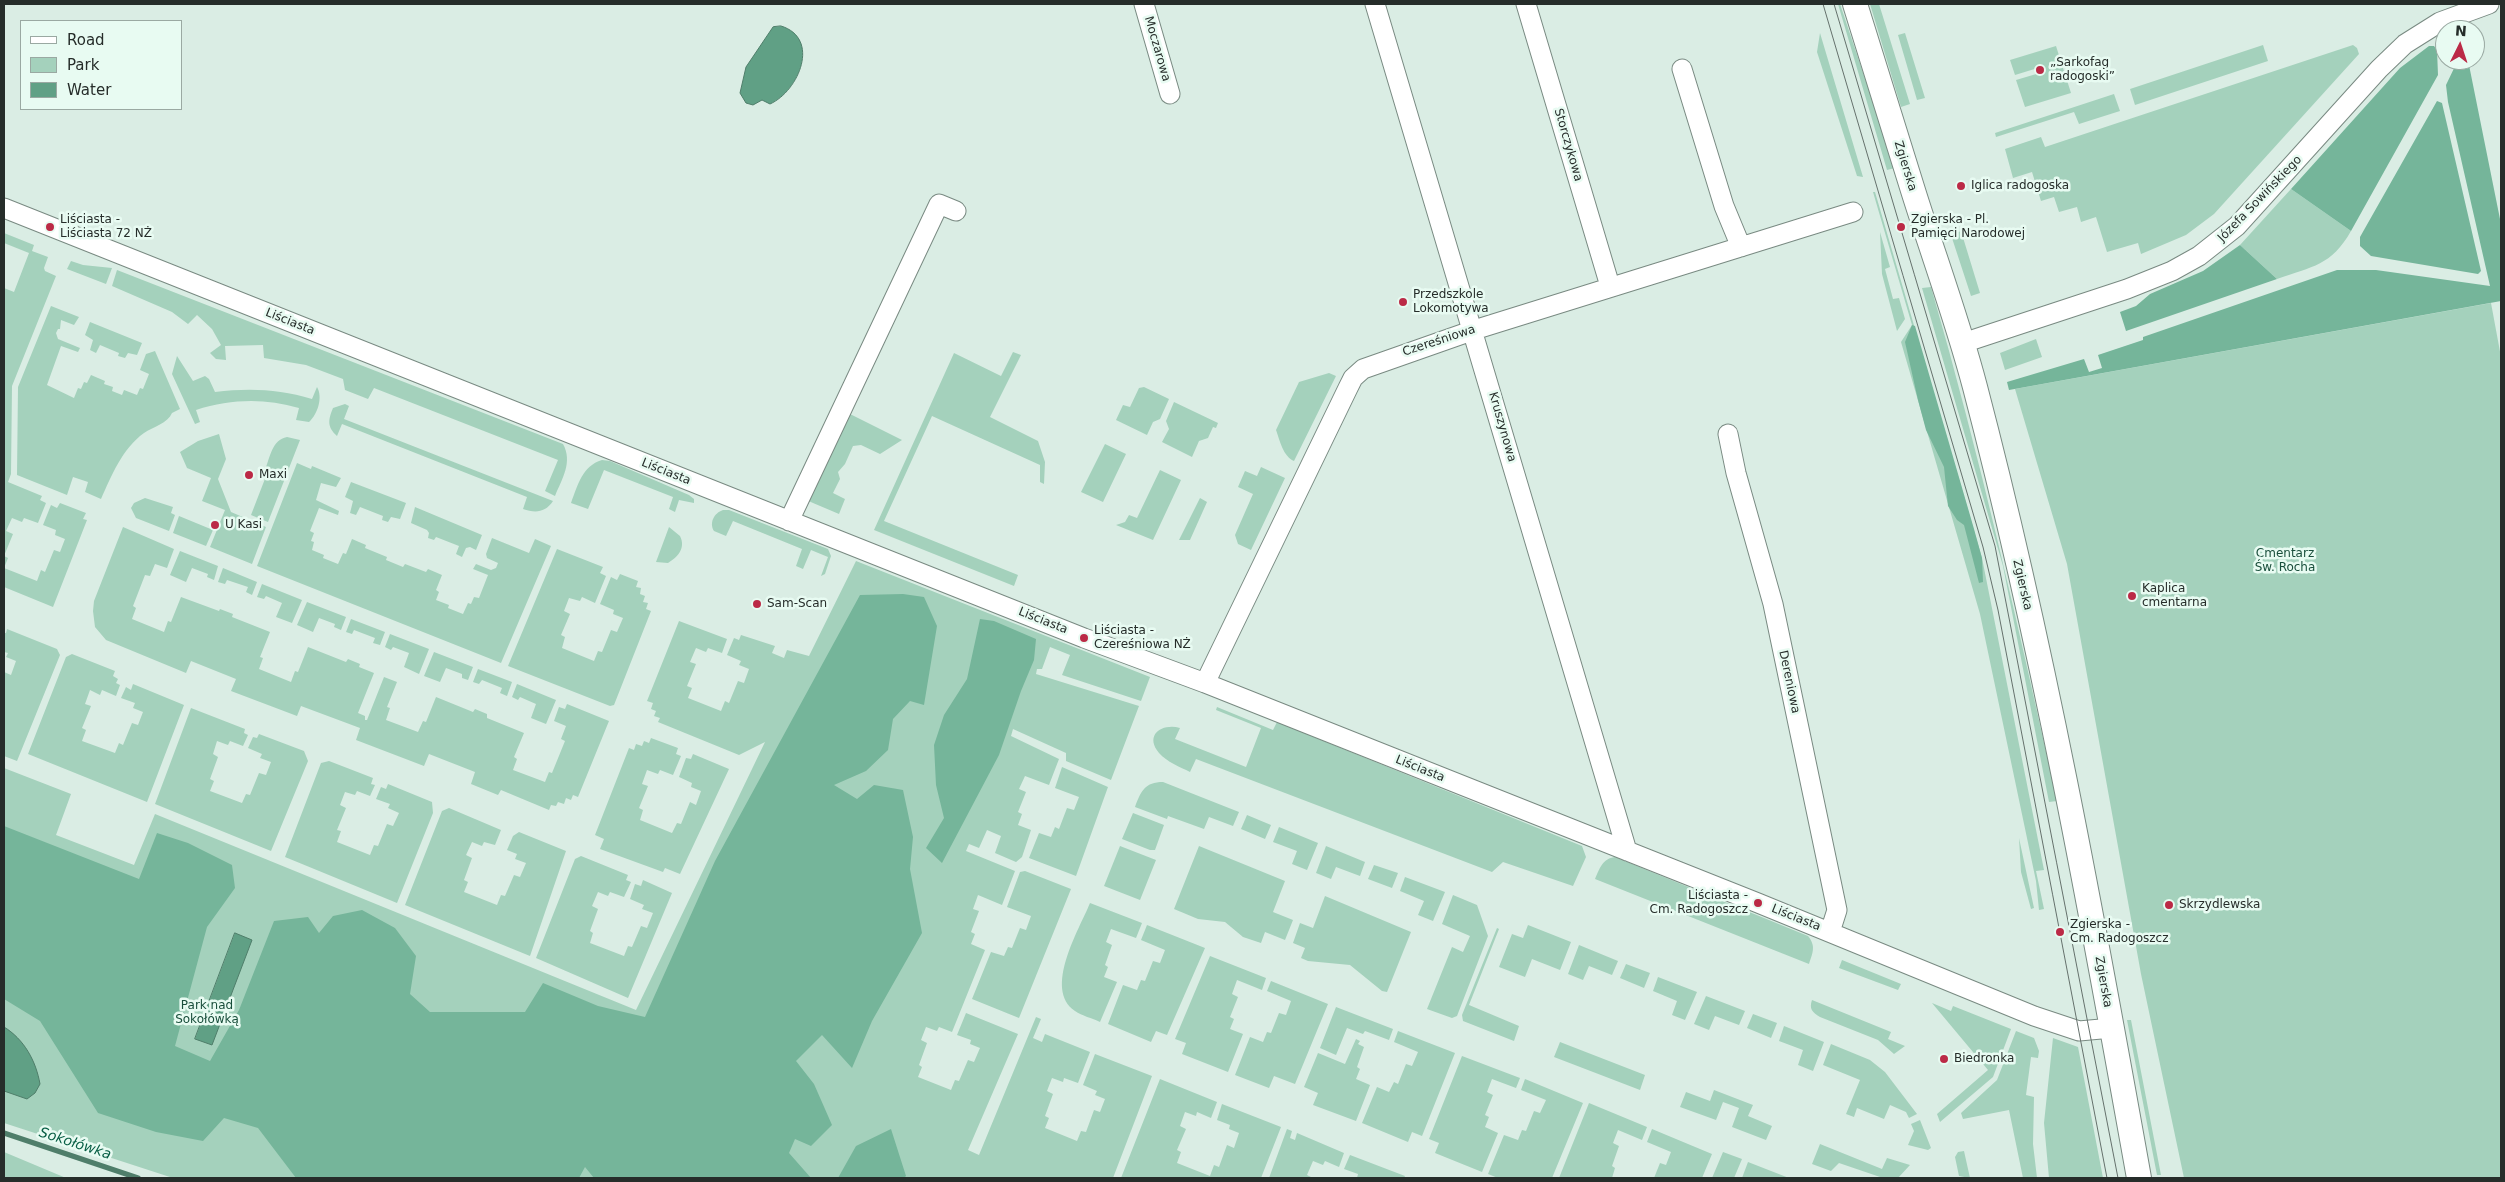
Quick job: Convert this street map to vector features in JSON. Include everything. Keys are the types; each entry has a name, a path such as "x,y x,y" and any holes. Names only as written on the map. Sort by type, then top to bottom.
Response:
{"main road":[{"name":"Zgierska","path":"1855,4 1962,343 2027,608 2112,1028 2139,1178"}],"street":[{"name":"Moczarowa","path":"1144,4 1170,94"},
{"name":"Kruszynowa","path":"1375,4 1474,330 1627,851"},
{"name":"Storczykowa","path":"1526,4 1610,286"},
{"name":"Józefa Sowińskiego","path":"1962,343 2126,289 2172,271 2199,256 2224,238 2243,220 2379,69 2405,44 2440,22 2489,4"},
{"path":"1682,69 1724,206 1740,247"},
{"path":"789,521 939,204 956,211"},
{"name":"Liściasta","path":"4,208 1142,661 1205,683 1627,851 1830,932 1947,982 2073,1030 2084,1032 2112,1028"},
{"name":"Czereśniowa","path":"1205,683 1352,378 1363,368 1610,286 1853,212"},
{"name":"Dereniowa","path":"1728,434 1736,473 1773,604 1837,910 1830,932"}],"green space":[{"path":"1838,4 1840,4 1895,168 1887,170"},
{"path":"1870,4 1879,4 1910,104 1901,107"},
{"path":"1820,33 1863,177 1857,176 1817,52"},
{"path":"1905,33 1925,98 1917,100 1898,35"},
{"path":"2263,45 2268,61 2135,105 2130,89"},
{"path":"2353,45 2357,48 2359,54 2214,214 2186,235 2141,254 2138,243 2107,252 2096,217 2081,222 2077,207 2059,212 2054,197 2041,201 2032,172 2013,178 2005,149 2041,137 2045,147"},
{"path":"2056,46 2071,93 2025,107 2016,80 2043,72 2041,67 2015,75 2010,60"},
{"path":"2114,94 2120,111 2079,124 2074,112 1996,137 1995,133"},
{"path":"2291,189 2351,231 2344,243 2328,258 2311,267 2277,279 2240,245"},
{"path":"1873,192 1875,192 1982,558 2044,870 2036,871 2044,909 2039,910 2036,881 1980,614 1901,342 1912,325"},
{"path":"1961,231 1980,293 1971,296 1951,235"},
{"path":"1880,232 1890,267 1885,269 1893,299 1899,298 1905,319 1897,331 1882,274"},
{"path":"4,233 34,245 32,251 48,257 44,268 45,271 56,276 12,386 11,474 8,482 42,496 40,500 46,503 38,523 24,518 22,522 12,518 6,531 13,534 4,556 4,288 14,292 29,253 4,243"},
{"path":"71,261 83,265 112,268 106,284 67,269"},
{"path":"117,270 563,444 566,451 567,464 555,496 545,491 558,460 374,388 368,399 345,390 343,379 306,365 264,358 263,345 225,346 226,360 216,359 210,353 221,345 212,329 197,315 188,324 172,312 112,286"},
{"path":"1931,287 1982,479 2013,607 2057,801 2049,802 2003,566 1922,288"},
{"name":"Cmentarz Św. Rocha","path":"2491,303 2501,357 2501,1178 2184,1178 2141,974 2067,564 2015,389"},
{"path":"51,306 79,317 74,325 61,320 60,329 56,333 58,339 80,348 78,352 61,346 47,385 74,398 78,388 81,389 84,382 87,383 91,375 105,381 104,384 113,387 112,391 122,395 124,390 137,395 140,388 143,389 149,374 140,370 146,354 155,351 180,409 172,413 164,422 136,439 118,463 101,499 85,492 88,482 73,477 67,495 17,475 18,387"},
{"path":"90,322 142,343 137,355 128,353 125,358 118,356 119,353 100,345 96,353 90,350 93,340 85,335"},
{"path":"2036,339 2042,357 2005,370 2000,353"},
{"path":"1013,352 1021,355 990,417 1038,441 1045,462 1044,484 1040,482 1040,465 932,416 884,521 1018,575 1014,586 874,530 954,353 1001,376"},
{"path":"177,356 193,381 205,376 209,379 215,392 264,390 312,399 317,387 320,396 317,410 309,422 296,420 299,408 260,401 235,402 196,410 200,422 195,424 172,374"},
{"path":"1329,373 1336,376 1294,461 1287,456 1276,430 1299,382"},
{"path":"1144,387 1169,399 1160,419 1153,422 1147,435 1116,420 1123,405 1130,407 1139,388"},
{"path":"1174,402 1218,423 1216,428 1213,427 1208,438 1199,441 1192,457 1162,442 1169,429 1166,421"},
{"path":"345,404 349,406 344,419 553,501 547,508 540,511 523,509 527,497 342,424 337,436 330,426 330,416 333,408"},
{"path":"848,413 902,440 880,454 861,445 853,446 845,464 838,472 840,479 833,493 845,499 839,514 806,500"},
{"path":"219,434 226,459 218,479 231,512 266,527 252,564 210,547 225,510 202,501 211,478 187,468 180,452 198,441"},
{"path":"287,437 300,440 268,522 251,515 268,471 265,470 272,450 278,442"},
{"path":"1105,444 1126,454 1103,502 1081,492"},
{"path":"602,460 610,461 689,495 694,499 694,503 679,500 675,512 669,509 673,497 604,470 588,509 571,503 585,471"},
{"path":"297,463 311,469 312,466 341,478 336,487 321,483 316,500 339,511 338,515 319,508 310,531 314,533 311,541 314,542 312,550 324,555 323,558 338,564 343,553 346,554 352,539 366,545 365,548 387,557 386,560 403,567 405,564 426,572 428,569 442,575 436,590 439,592 436,600 449,605 448,608 463,614 468,603 471,604 474,597 479,598 488,575 473,569 476,564 491,570 496,568 498,563 487,558 486,554 492,538 529,553 535,539 551,546 501,663 257,566"},
{"path":"1261,467 1285,478 1251,550 1238,544 1235,535 1253,494 1238,487 1245,471 1257,476"},
{"path":"1160,470 1181,480 1153,540 1116,525 1125,522 1129,515 1137,518"},
{"path":"351,482 406,503 400,519 391,517 388,522 382,520 383,516 360,507 356,515 350,513 353,501 345,497"},
{"path":"145,498 173,507 171,513 175,515 169,531 136,518 131,508 134,503"},
{"path":"1200,498 1207,502 1190,540 1179,540"},
{"path":"60,503 86,513 83,519 87,520 53,607 4,587 4,568 37,581 41,570 45,572 54,550 60,552 65,539 55,535 56,530 43,525 51,505 57,508"},
{"path":"415,507 482,535 476,550 470,547 466,548 462,557 456,554 459,546 436,537 434,540 428,538 429,533 427,530 411,523"},
{"path":"729,510 828,549 831,556 825,574 821,576 828,557 811,550 803,569 796,566 802,549 733,521 726,536 714,531 713,519 717,513"},
{"path":"179,516 213,530 206,546 173,533"},
{"path":"123,527 174,549 167,568 155,564 150,576 145,575 133,606 136,608 132,619 164,632 168,621 171,622 181,597 233,614 232,617 270,632 260,657 263,658 259,669 291,682 295,671 298,672 308,647 346,662 348,659 360,664 359,667 374,673 358,713 365,716 365,720 367,720 384,677 397,682 387,707 390,708 386,720 418,732 423,721 426,722 436,697 473,712 475,709 487,714 487,718 524,733 514,757 517,759 513,770 545,782 549,772 552,773 565,741 561,739 566,726 554,721 559,707 565,709 567,704 609,721 578,797 573,795 571,800 566,798 564,804 558,802 556,806 551,805 549,810 501,790 498,795 471,784 475,772 429,754 424,766 356,740 360,728 301,706 297,716 231,691 236,679 191,661 186,673 106,640 95,627 94,601"},
{"path":"669,527 682,540 680,552 668,563 656,562"},
{"path":"557,549 603,567 600,573 606,576 595,603 582,597 580,601 569,598 564,611 570,614 561,635 565,637 562,648 594,661 598,651 602,652 611,630 617,632 623,618 613,614 614,610 600,604 611,577 617,580 620,574 638,581 636,587 641,588 640,594 645,596 643,602 648,603 646,609 651,611 614,705 610,706 508,666"},
{"path":"180,551 218,566 214,580 207,577 208,574 192,568 186,582 170,575"},
{"path":"4,556 8,558 4,568"},
{"name":"Park nad Sokołówką","path":"856,561 1150,677 1141,701 1062,675 1070,655 1050,647 1042,669 1037,669 1036,674 1139,706 1111,780 1066,761 1066,753 1013,729 1011,736 1059,759 1049,785 1025,776 1019,789 1026,792 1018,812 1022,814 1018,825 1031,830 1022,857 1016,862 995,853 1001,836 987,830 979,848 969,844 966,851 1015,871 1002,905 978,895 973,909 979,911 971,932 975,934 971,944 985,950 952,1032 939,1027 937,1031 926,1027 921,1040 927,1043 919,1065 922,1067 918,1077 951,1090 955,1080 959,1081 968,1060 974,1062 980,1048 970,1044 971,1040 957,1035 966,1013 1018,1034 968,1150 979,1155 1036,1017 1041,1019 1033,1038 1042,1042 1045,1034 1090,1052 1078,1083 1064,1078 1063,1082 1052,1078 1047,1091 1053,1094 1045,1116 1049,1118 1045,1128 1077,1141 1081,1131 1086,1132 1094,1110 1100,1112 1105,1099 1095,1095 1097,1091 1083,1085 1095,1054 1152,1076 1113,1178 173,1178 4,1123 4,768 71,794 56,835 134,865 155,814 636,1010 765,742 739,755 658,722 660,718 654,716 656,711 651,709 653,703 647,701 679,621 727,639 722,653 708,648 706,652 696,648 690,662 696,664 687,686 692,688 688,698 721,711 725,701 729,703 738,681 744,683 749,669 739,665 741,661 727,655 734,638 739,640 741,635 775,646 772,653 784,658 787,650 809,656"},
{"path":"223,568 257,582 252,595 246,592 248,587 227,580 225,584 218,582"},
{"path":"262,584 302,600 292,623 276,617 282,603 266,596 264,599 257,597"},
{"path":"307,602 346,617 341,630 334,627 335,624 319,618 313,632 297,625"},
{"path":"351,619 385,632 380,645 373,643 375,638 354,630 352,634 346,632"},
{"path":"7,629 57,649 60,655 17,761 4,756 4,672 11,675 16,661 6,657 8,653 4,652 4,633 6,633"},
{"path":"390,634 429,649 419,674 404,667 409,653 393,647 391,650 385,647"},
{"path":"434,652 473,667 468,680 462,678 462,674 446,668 440,682 424,676"},
{"path":"72,654 115,671 113,676 118,679 116,683 120,685 116,696 102,690 100,695 90,690 85,704 91,706 82,728 86,730 82,741 115,753 119,743 123,745 132,723 138,725 143,712 133,708 135,703 121,698 126,687 131,690 133,684 184,705 147,802 28,754 66,657"},
{"path":"478,669 512,682 507,696 500,693 502,688 482,680 479,684 473,682"},
{"path":"517,684 556,700 546,724 531,718 536,704 520,697 518,700 512,697"},
{"path":"1217,707 1273,730 1277,722 1582,846 1586,857 1573,886 1503,862 1492,872 1196,759 1190,772 1170,762 1159,753 1153,741 1157,732 1167,727 1180,728 1175,739 1246,767 1261,728 1216,710"},
{"path":"191,708 245,729 244,733 248,735 243,746 230,741 228,745 217,741 213,754 218,757 210,779 214,781 210,791 242,803 246,794 250,795 259,773 266,775 271,762 260,758 262,754 248,748 253,737 257,738 259,734 304,751 308,761 271,851 155,804"},
{"path":"651,738 678,748 676,754 681,756 673,775 660,770 658,774 647,770 642,784 648,786 639,808 643,810 640,820 672,833 677,823 681,824 690,802 696,805 701,791 691,787 692,783 679,777 686,758 691,759 693,754 729,769 680,874 665,868 663,872 600,849 604,839 595,835 629,748 634,750 636,744 642,746 644,741 649,743"},
{"path":"329,761 373,778 371,784 375,785 370,796 357,791 355,795 345,792 340,805 346,808 337,830 341,831 337,842 370,855 374,845 378,846 387,824 393,826 399,813 388,808 390,804 376,799 381,787 386,789 388,784 432,802 433,813 397,903 285,857 321,763"},
{"path":"1062,767 1108,787 1076,876 1029,858 1039,833 1051,837 1055,827 1059,829 1067,808 1074,810 1079,797 1055,788"},
{"path":"1157,782 1163,782 1239,812 1233,826 1209,817 1204,829 1168,816 1167,819 1135,807 1144,789"},
{"path":"449,808 501,830 495,845 484,842 482,846 472,842 466,855 472,858 464,880 468,882 464,892 497,905 501,895 505,896 514,875 520,877 526,863 515,859 517,854 507,850 513,836 519,832 566,851 530,956 405,905 442,811"},
{"path":"1133,813 1164,825 1155,850 1150,850 1122,839"},
{"path":"1247,815 1271,825 1265,839 1241,829"},
{"path":"1279,827 1318,843 1307,870 1292,864 1297,851 1273,842"},
{"path":"2019,838 2034,908 2031,909 2021,872"},
{"path":"1120,846 1156,860 1140,900 1104,886"},
{"path":"1199,846 1285,881 1273,912 1293,920 1285,940 1265,932 1261,943 1243,937 1225,922 1198,919 1174,909"},
{"path":"1326,846 1365,862 1360,876 1336,867 1331,879 1316,873"},
{"path":"581,856 628,875 626,880 631,882 624,897 610,892 608,896 598,892 592,906 598,909 590,931 593,933 590,943 624,956 628,946 632,947 641,926 647,928 653,913 642,909 644,905 630,899 635,884 641,886 643,880 672,893 628,998 536,958 575,859"},
{"path":"1615,857 1808,936 1813,949 1809,964 1595,879 1604,862"},
{"path":"1374,865 1398,873 1392,888 1368,879"},
{"path":"1025,871 1071,889 1019,1018 972,999 991,952 1004,956 1008,947 1012,948 1020,928 1026,930 1031,916 1007,907 1020,872"},
{"path":"1405,877 1445,892 1433,921 1418,915 1424,901 1400,891"},
{"path":"1453,895 1477,905 1488,936 1457,1016 1452,1018 1427,1009 1452,947 1463,952 1470,936 1442,924"},
{"path":"1325,896 1411,932 1387,992 1382,991 1350,965 1308,961 1301,958 1305,948 1293,943 1300,923 1313,928"},
{"path":"1090,903 1142,923 1136,938 1111,929 1106,942 1112,945 1105,965 1108,967 1104,977 1117,982 1100,1022 1075,1011 1066,1001 1062,989 1066,959"},
{"path":"1147,925 1205,948 1167,1035 1156,1031 1151,1042 1108,1024 1123,985 1137,990 1141,980 1145,981 1153,961 1160,963 1165,950 1141,940"},
{"path":"1528,925 1571,942 1560,970 1532,959 1525,977 1499,967 1512,934 1523,938"},
{"path":"1497,928 1499,929 1469,1005 1519,1026 1514,1041 1463,1021 1462,1015"},
{"path":"1579,945 1618,961 1612,975 1589,966 1583,980 1568,974"},
{"path":"1210,956 1266,978 1262,990 1237,980 1232,994 1238,997 1230,1017 1234,1019 1230,1029 1243,1034 1228,1072 1182,1054 1186,1043 1175,1039"},
{"path":"1842,960 1901,984 1898,990 1839,968"},
{"path":"1626,964 1650,973 1644,988 1620,978"},
{"path":"1658,977 1697,992 1685,1020 1672,1015 1677,1001 1653,991"},
{"path":"1271,981 1328,1004 1295,1084 1274,1076 1269,1088 1235,1075 1250,1037 1263,1042 1267,1032 1271,1033 1279,1013 1286,1015 1291,1001 1267,991"},
{"path":"1706,996 1745,1011 1739,1025 1715,1016 1709,1030 1694,1024"},
{"path":"1812,1000 1891,1032 1888,1039 1905,1046 1894,1054 1878,1040 1820,1017 1811,1008"},
{"path":"1932,1003 1951,1011 1953,1006 2011,1029 1993,1077 1940,1122 1937,1114 1988,1070"},
{"path":"1336,1007 1393,1029 1389,1040 1365,1031 1363,1034 1347,1028 1336,1055 1320,1048"},
{"path":"1753,1014 1777,1023 1771,1038 1747,1028"},
{"path":"2127,1020 2131,1020 2161,1175 2157,1175"},
{"path":"1784,1026 1824,1042 1813,1071 1798,1065 1803,1050 1779,1041"},
{"path":"1398,1031 1455,1053 1422,1136 1412,1132 1408,1142 1362,1123 1377,1087 1389,1092 1394,1082 1398,1084 1406,1064 1412,1066 1418,1052 1394,1042"},
{"path":"2016,1031 2034,1038 2039,1051 2038,1058 2031,1057 2026,1095 2034,1097 2033,1144 2037,1178 2023,1178 2009,1110 1963,1119 1961,1113 1997,1080"},
{"path":"2053,1038 2078,1047 2103,1178 2049,1178 2044,1123"},
{"path":"1356,1039 1360,1041 1358,1044 1364,1047 1357,1067 1360,1069 1356,1079 1370,1085 1356,1121 1313,1105 1318,1093 1304,1087 1318,1053 1345,1064"},
{"path":"1560,1042 1645,1075 1640,1090 1554,1057"},
{"path":"1831,1044 1870,1060 1885,1072 1917,1114 1909,1118 1906,1112 1890,1105 1884,1119 1857,1108 1854,1117 1846,1114 1860,1080 1823,1065"},
{"path":"1462,1056 1520,1078 1516,1088 1492,1079 1487,1092 1493,1095 1485,1115 1489,1117 1485,1127 1498,1133 1482,1172 1435,1153 1439,1143 1429,1139"},
{"path":"1160,1079 1217,1102 1211,1118 1197,1112 1196,1116 1185,1112 1180,1126 1186,1129 1177,1150 1181,1152 1177,1163 1210,1176 1214,1165 1219,1167 1227,1145 1234,1148 1239,1133 1229,1129 1230,1125 1217,1120 1222,1104 1281,1127 1261,1178 1121,1178"},
{"path":"1525,1079 1583,1103 1552,1178 1498,1178 1488,1174 1504,1135 1518,1140 1522,1130 1526,1131 1534,1111 1540,1113 1546,1100 1521,1090"},
{"path":"1714,1090 1753,1105 1748,1116 1772,1126 1766,1140 1732,1127 1739,1108 1723,1102 1716,1120 1680,1107 1686,1092 1710,1101"},
{"path":"1589,1103 1647,1127 1642,1140 1618,1130 1613,1143 1619,1146 1612,1166 1615,1168 1612,1178 1559,1178"},
{"path":"1920,1120 1931,1148 1928,1150 1908,1145 1914,1131 1911,1124"},
{"path":"1287,1129 1292,1131 1290,1138 1295,1140 1297,1133 1344,1153 1339,1167 1325,1161 1323,1165 1313,1161 1307,1175 1313,1178 1269,1178"},
{"path":"1652,1129 1712,1154 1702,1178 1654,1178 1660,1163 1666,1165 1671,1152 1647,1142"},
{"path":"1820,1144 1882,1169 1887,1158 1910,1165 1898,1178 1883,1178 1839,1163 1831,1171 1812,1164"},
{"path":"1964,1151 1970,1178 1959,1176 1955,1157 1958,1152"},
{"path":"4,1152 66,1178 4,1178"},
{"path":"1723,1152 1742,1159 1734,1178 1712,1178"},
{"path":"1350,1155 1405,1176 1404,1178 1357,1178 1358,1174 1344,1169"},
{"path":"1748,1162 1789,1178 1742,1178"}],"shaded area":[{"path":"2429,46 2435,47 2435,70 2438,70 2438,75 2351,231 2291,189 2400,68"},
{"path":"2453,70 2470,70 2501,224 2501,301 2009,390 2007,382 2084,359 2089,372 2102,368 2098,355 2143,340 2143,337 2337,270 2376,270 2490,286 2448,102 2446,85"},
{"path":"2437,101 2442,103 2481,271 2478,274 2371,256 2360,246 2360,237"},
{"path":"2240,245 2277,279 2126,331 2120,312 2136,306 2150,294 2203,271"},
{"path":"1912,325 1915,326 1974,529 1982,558 1983,582 1979,583 1964,525 1957,520 1948,506 1944,467 1926,430 1905,342"},
{"name":"Park nad Sokołówką","path":"903,594 924,597 937,626 924,705 910,701 893,719 888,750 866,771 834,785 857,799 874,785 903,790 913,837 910,869 922,933 872,1021 852,1068 822,1035 796,1061 814,1084 832,1125 811,1146 795,1139 789,1153 811,1178 594,1178 585,1167 579,1178 296,1178 258,1128 224,1118 203,1141 156,1132 98,1113 40,1021 4,999 4,826 139,879 157,833 188,843 232,865 235,888 207,927 175,1046 210,1061 239,1010 274,921 308,917 319,933 333,916 362,910 395,928 416,956 410,994 430,1012 525,1012 543,983 598,1006 645,1017 715,861 860,595"},
{"path":"980,619 994,621 1036,639 1034,660 999,755 942,863 926,848 944,818 936,785 934,745 944,715 967,679"},
{"path":"891,1129 906,1176 904,1178 838,1178 856,1146"}],"water":[{"path":"781,26 793,32 800,41 803,53 797,77 790,88 770,104 762,100 753,105 746,103 740,93 746,67 773,27"},
{"path":"235,933 252,940 212,1045 195,1039"},
{"path":"4,1027 23,1044 36,1067 40,1084 35,1093 27,1099 4,1091"}],"waterway":[{"name":"Sokołówka","path":"4,1133 138,1178"}],"tram line":[{"path":"1823,4 1983,547 1998,610 2107,1178"},
{"path":"1834,4 1995,546 2118,1178"}],"place":[{"name":"„Sarkofag radogoski”","path":"2040,70"},
{"name":"Iglica radogoska","path":"1961,186"},
{"name":"Liściasta - Liściasta 72 NŻ","path":"50,227"},
{"name":"Zgierska - Pl. Pamięci Narodowej","path":"1901,227"},
{"name":"Przedszkole Lokomotywa","path":"1403,302"},
{"name":"Maxi","path":"249,475"},
{"name":"U Kasi","path":"215,525"},
{"name":"Kaplica cmentarna","path":"2132,596"},
{"name":"Sam-Scan","path":"757,604"},
{"name":"Liściasta - Czereśniowa NŻ","path":"1084,638"},
{"name":"Liściasta - Cm. Radogoszcz","path":"1758,903"},
{"name":"Skrzydlewska","path":"2169,905"},
{"name":"Zgierska - Cm. Radogoszcz","path":"2060,932"},
{"name":"Biedronka","path":"1944,1059"}]}
